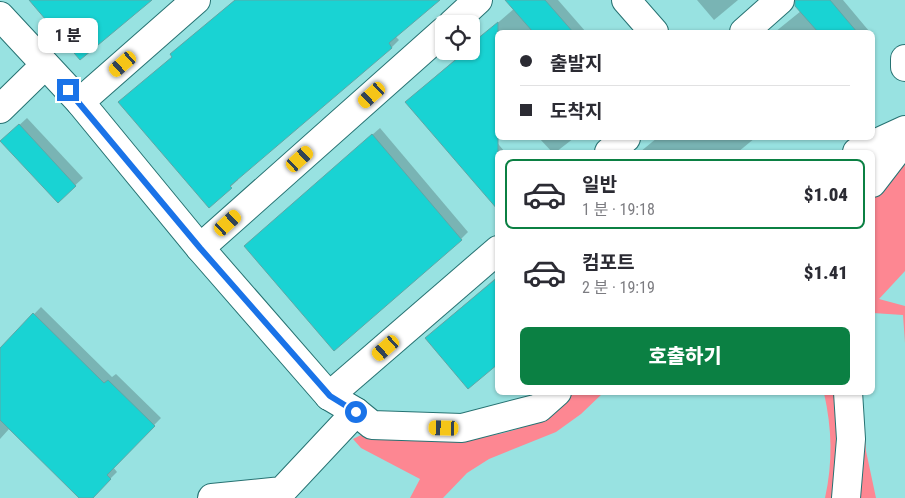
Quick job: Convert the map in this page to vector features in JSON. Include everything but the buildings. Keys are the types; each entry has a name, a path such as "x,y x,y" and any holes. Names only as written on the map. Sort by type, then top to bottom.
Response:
{"street":[{"path":"80,102 196,0"},
{"path":"462,15 478,0"},
{"path":"626,0 652,30"},
{"path":"746,30 780,0"},
{"path":"0,16 80,102 200,248 330,396 356,412 372,425 462,428 539,408 554,395"},
{"path":"200,248 435,39"},
{"path":"905,59 905,67"},
{"path":"0,109 45,65"},
{"path":"861,150 905,130"},
{"path":"611,150 624,140"},
{"path":"875,178 905,140"},
{"path":"330,396 495,253"},
{"path":"846,498 851,439 848,395"},
{"path":"212,498 282,491 356,412"}],"shaded area":[{"path":"905,159 905,271 879,299 905,306 905,343 903,315 875,313 875,192"},
{"path":"572,395 601,395 581,414 556,432 489,459 467,473 443,498 410,498 420,479 361,448 353,439 363,434 434,438 481,437 504,433 526,426 558,408"},
{"path":"824,395 843,395 840,498 825,498 830,458 829,420"},
{"path":"855,395 862,395 866,451 876,498 853,498"}],"route":[{"path":"68,90 80,102 200,248 330,396 356,412"}]}
